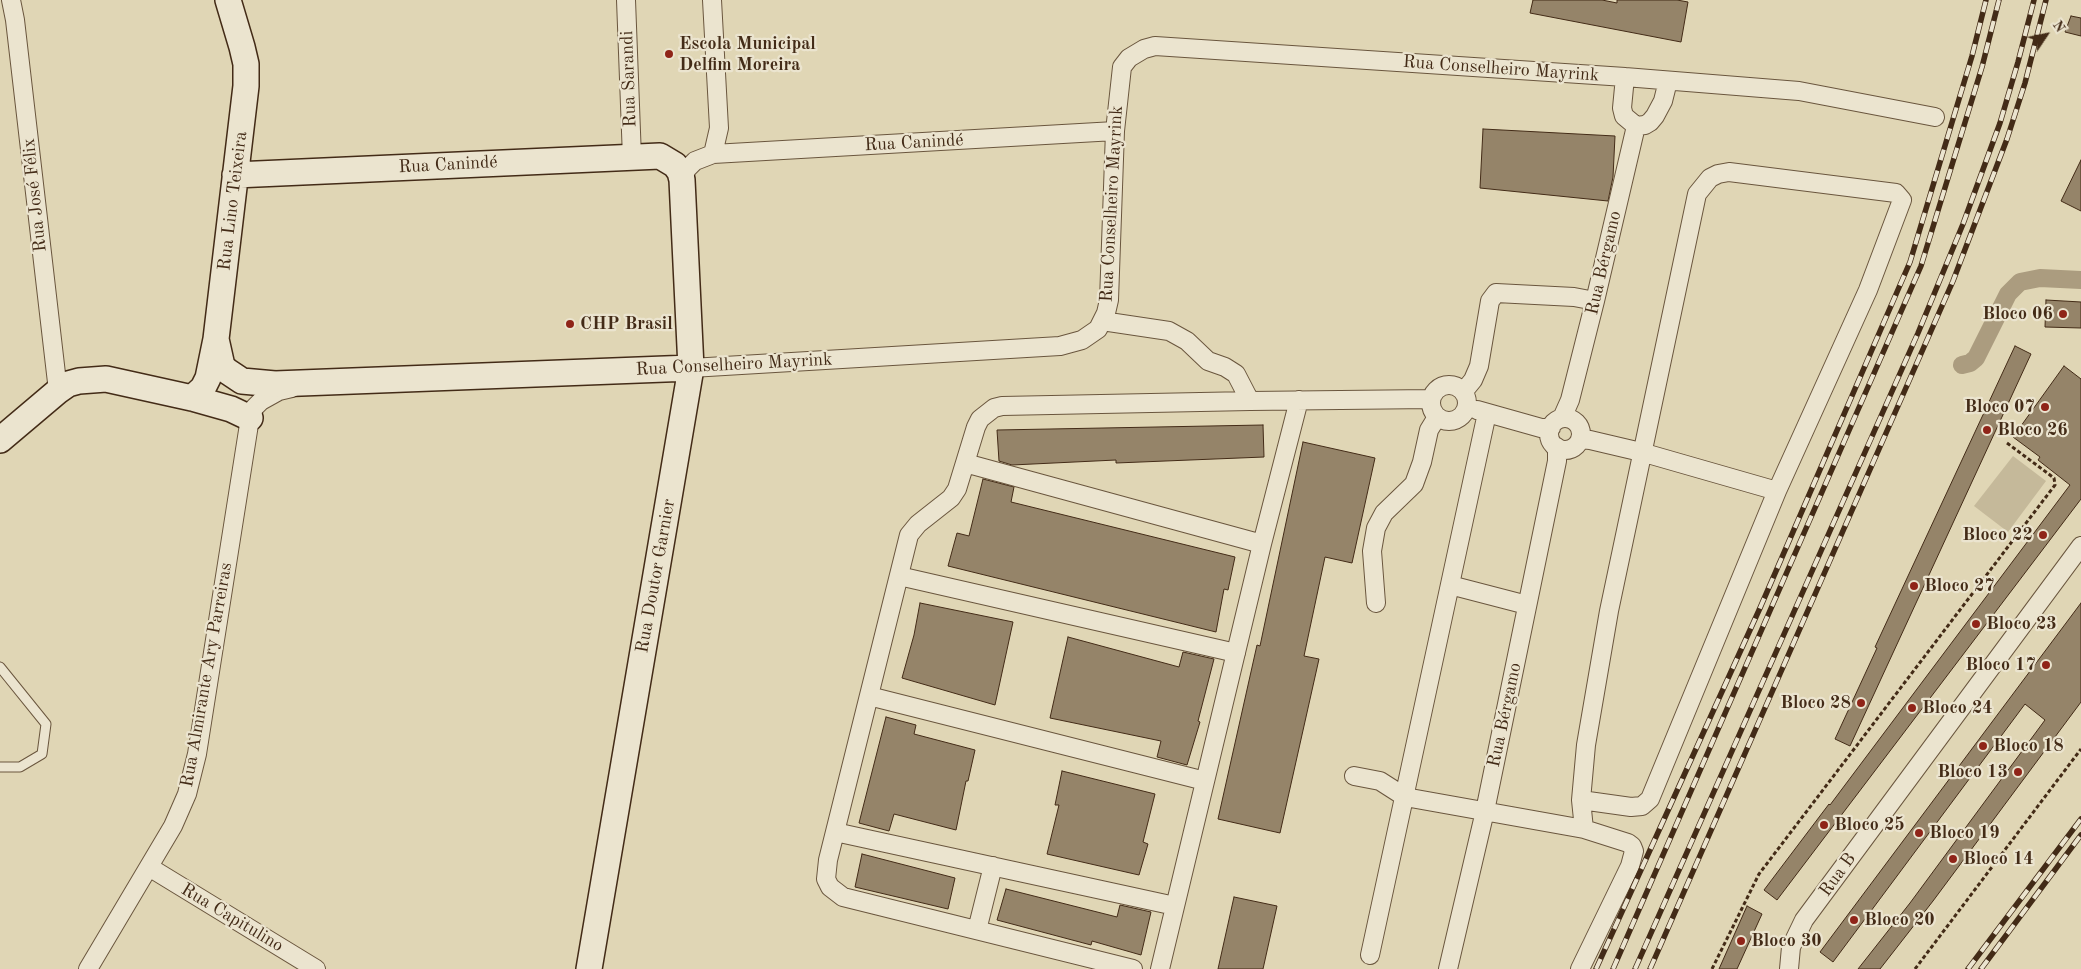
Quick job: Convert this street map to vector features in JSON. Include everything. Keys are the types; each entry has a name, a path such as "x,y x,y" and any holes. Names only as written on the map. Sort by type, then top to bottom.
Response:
{"main road":[{"name":"Rua Lino Teixeira","path":"192,398 203,388 208,378 216,339 246,86 246,64 239,33 228,0"},
{"name":"Rua Canindé","path":"235,175 660,156 675,165 682,180"},
{"name":"Rua Doutor Garnier","path":"589,969 691,368 682,180"},
{"path":"216,339 222,366 232,375 242,380 275,384 317,383"},
{"name":"Rua Conselheiro Mayrink","path":"317,383 691,368"},
{"path":"0,440 58,390 79,380 106,379 192,398 231,409 250,418"}],"street":[{"name":"Rua José Félix","path":"11,0 15,20 58,390"},
{"name":"Rua Sarandi","path":"626,0 632,158"},
{"path":"682,180 687,169 695,161 713,154 719,128 712,0"},
{"name":"Rua Conselheiro Mayrink","path":"691,368 1060,346 1082,340 1098,329 1106,313 1109,300 1114,131 1122,67 1129,58 1144,48 1155,46 1625,77 1806,92 1935,117"},
{"path":"1625,77 1622,108 1624,116 1636,126 1644,125 1656,116 1668,80"},
{"name":"Rua Bérgamo","path":"1448,969 1485,811 1527,606 1556,435 1570,400 1636,126"},
{"path":"719,128 735,154"},
{"name":"Rua Canindé","path":"713,154 1114,131"},
{"path":"1581,800 1631,807 1642,806 1650,799 1777,491 1868,290 1902,200 1896,192 1729,172 1718,174 1703,184 1696,194 1609,611 1586,745 1581,800 1584,829"},
{"path":"1584,438 1574,447 1556,435 1487,413 1465,399 1457,386 1449,384 1440,386 1434,391 1431,399 1431,408 1437,417 1445,421 1455,421 1463,416 1465,399 1479,366 1490,301 1496,293 1574,296 1595,301"},
{"path":"1102,321 1169,331 1187,341 1208,361 1226,367 1236,374 1250,401"},
{"name":"Rua Conselheiro Mayrink","path":"250,418 254,408 261,401 279,391 317,383"},
{"path":"1133,969 843,897 836,893 826,878 834,832 912,530 951,498 957,489 980,419 987,412 1002,406 1431,399"},
{"path":"1160,969 1262,544 1299,400"},
{"path":"1370,955 1487,413"},
{"path":"1376,603 1372,551 1376,528 1384,513 1414,484 1422,462 1429,430 1437,417"},
{"name":"Rua Almirante Ary Parreiras","path":"88,969 173,826 184,802 197,754 250,418"},
{"path":"1556,435 1578,425 1584,438"},
{"path":"1584,438 1641,452 1777,491"},
{"path":"965,463 1262,544"},
{"name":"Rua B","path":"1789,969 1790,946 1804,920 2081,546"},
{"path":"899,576 1236,653"},
{"path":"1450,585 1527,606"},
{"path":"869,696 1205,781"},
{"path":"1354,776 1380,781 1405,797 1584,829 1632,846 1634,851 1630,866 1580,969"},
{"path":"834,832 1175,906"},
{"path":"977,930 993,866"},
{"name":"Rua Capitulino","path":"148,867 316,969"}],"lane":[{"path":"0,667 46,724 42,754 20,767 0,767"}],"path":[{"path":"1712,969 1759,874 2055,484 2054,478 2007,443"},
{"path":"1915,969 2081,749"}],"shaded area":[{"path":"2013,456 2046,481 2008,532 1974,506"}],"building":[{"path":"1533,0 1602,0 1617,3 1617,0 1677,0 1688,2 1681,42 1530,13"},
{"path":"2071,16 2081,18 2081,36 2065,32"},
{"path":"1483,129 1615,136 1613,177 1608,201 1480,188"},
{"path":"2081,160 2081,211 2061,201"},
{"name":"Bloco 06","path":"2046,300 2081,302 2081,328 2045,327"},
{"path":"2015,346 2031,354 1850,746 1835,739 1877,648 1875,647"},
{"path":"2064,366 2081,379 2081,499 1777,900 1764,890 2070,485 2038,460 2040,457 2013,437"},
{"path":"1263,425 1264,457 1116,463 1116,460 1012,465 999,461 997,430"},
{"path":"1303,442 1375,458 1352,563 1325,557 1304,656 1319,659 1280,833 1218,819 1257,645 1260,646"},
{"path":"983,479 1014,487 1011,502 1235,557 1228,590 1224,589 1216,632 948,566 957,533 969,536"},
{"path":"920,603 1013,622 995,705 902,678 914,635"},
{"path":"2081,603 2081,702 1880,969 1858,969 1910,903 2045,720 2025,704 1833,962 1820,952"},
{"path":"1068,637 1179,667 1183,652 1214,659 1198,721 1200,722 1187,765 1157,757 1161,741 1050,718"},
{"path":"886,717 916,725 914,734 975,750 968,781 966,781 956,830 894,814 889,831 859,823"},
{"path":"1062,771 1155,794 1143,842 1148,844 1139,875 1047,854 1059,805 1055,805"},
{"path":"862,854 955,878 948,909 855,887"},
{"path":"1006,889 1117,917 1120,905 1151,912 1141,955 1092,941 1091,945 997,920"},
{"path":"1234,897 1277,906 1263,969 1218,969"},
{"name":"Bloco 30","path":"1747,906 1762,914 1737,969 1719,969"}],"waterway":[{"path":"1962,365 1970,363 1976,358 2008,294 2020,282 2040,278 2081,280"}],"railway":[{"path":"1596,969 1760,608 1910,262 1972,56 1986,0"},
{"path":"1613,969 1921,266 1982,67 1999,0"},
{"path":"1635,969 1918,333 1963,224 2000,123 2034,0"},
{"path":"1650,969 1953,281 2007,139 2025,83 2046,0"},
{"path":"1968,969 2081,819"},
{"path":"1981,969 2081,835"}],"place":[{"name":"Escola Municipal Delfim Moreira","path":"669,54"},
{"name":"Bloco 06","path":"2063,314"},
{"name":"CHP Brasil","path":"570,324"},
{"name":"Bloco 07","path":"2045,407"},
{"name":"Bloco 26","path":"1987,430"},
{"name":"Bloco 22","path":"2043,535"},
{"name":"Bloco 27","path":"1914,586"},
{"name":"Bloco 23","path":"1976,624"},
{"name":"Bloco 17","path":"2046,665"},
{"name":"Bloco 28","path":"1861,703"},
{"name":"Bloco 24","path":"1912,708"},
{"name":"Bloco 18","path":"1983,746"},
{"name":"Bloco 13","path":"2018,772"},
{"name":"Bloco 25","path":"1824,825"},
{"name":"Bloco 19","path":"1919,833"},
{"name":"Bloco 14","path":"1953,859"},
{"name":"Bloco 20","path":"1854,920"},
{"name":"Bloco 30","path":"1741,941"}]}
